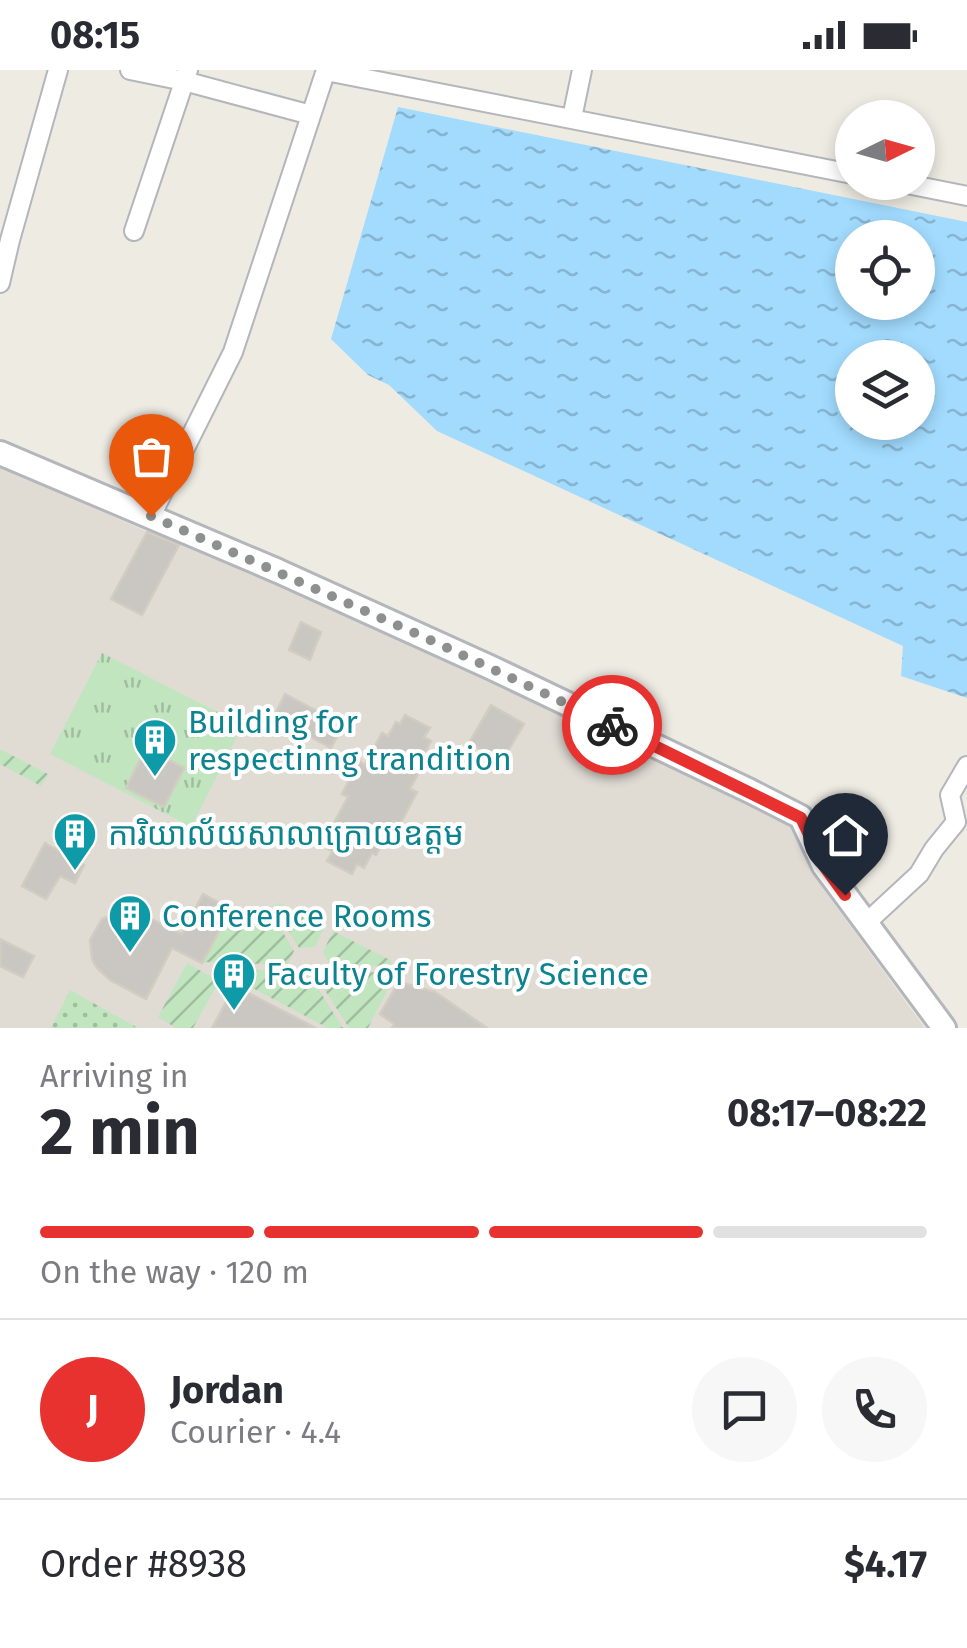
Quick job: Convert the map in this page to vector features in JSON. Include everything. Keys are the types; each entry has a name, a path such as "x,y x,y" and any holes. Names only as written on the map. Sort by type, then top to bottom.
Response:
{"street":[{"path":"0,284 58,70"},
{"path":"130,70 186,76 311,115"},
{"path":"151,516 233,352 326,70 835,171"},
{"path":"572,118 582,70"},
{"path":"134,231 186,76"},
{"path":"935,190 967,196"},
{"path":"0,453 492,668 801,818 824,866 944,1028"},
{"path":"866,924 919,874 956,822 950,795 967,766"}],"shaded area":[{"path":"0,467 164,539 222,559 537,703 793,827 830,898 925,1028 0,1028"}],"green space":[{"path":"102,653 243,725 191,827 50,754"},
{"path":"0,749 48,774 41,786 0,764"},
{"path":"279,903 325,927 315,947 299,948 273,906"},
{"path":"231,909 254,913 269,909 294,951 287,965 203,962"},
{"path":"333,931 392,961 389,967 329,963 323,952"},
{"path":"187,963 219,981 193,1028 176,1028 158,1017"},
{"path":"215,968 287,971 298,986 317,987 343,1028 328,1028"},
{"path":"329,970 385,973 380,981 390,985 368,1028 349,1028 321,984"},
{"path":"70,990 138,1028 51,1028"}],"water":[{"path":"398,107 835,195 835,200 858,200 967,222 967,698 901,676 903,646 437,431 389,385 368,375 331,339"}],"building":[{"path":"147,532 179,545 142,615 111,599"},
{"path":"301,622 321,632 310,660 289,650"},
{"path":"285,694 343,725 331,748 274,717"},
{"path":"491,705 524,724 502,761 469,743"},
{"path":"405,715 430,728 424,737 431,741 424,755 427,757 410,789 417,792 400,824 394,821 376,855 372,853 364,868 357,864 352,874 327,861 336,834 330,830 348,797 342,794 359,761 365,765 382,733 388,736"},
{"name":"Building for respectinng trandition","path":"146,748 184,768 164,807 126,788"},
{"path":"45,843 84,865 75,883 60,876 46,899 22,886"},
{"name":"Conference Rooms","path":"203,894 231,909 202,963 172,948 146,999 110,980 97,968 90,940 102,919 133,910 182,934"},
{"path":"0,939 34,956 23,977 0,966"},
{"path":"399,982 435,992 487,1028 392,1028 394,1024 380,1014"},
{"path":"235,986 256,997 316,1028 212,1028"}],"way so far":[{"path":"151,516 612,725"}],"place":[{"name":"Building for respectinng trandition","path":"155,778"},
{"name":"ការិយាល័យសាលាក្រោយឧត្តម","path":"75,872"},
{"name":"Conference Rooms","path":"130,954"},
{"name":"Faculty of Forestry Science","path":"234,1012"}],"route":[{"path":"612,725 801,818 824,866 845,895"}]}
